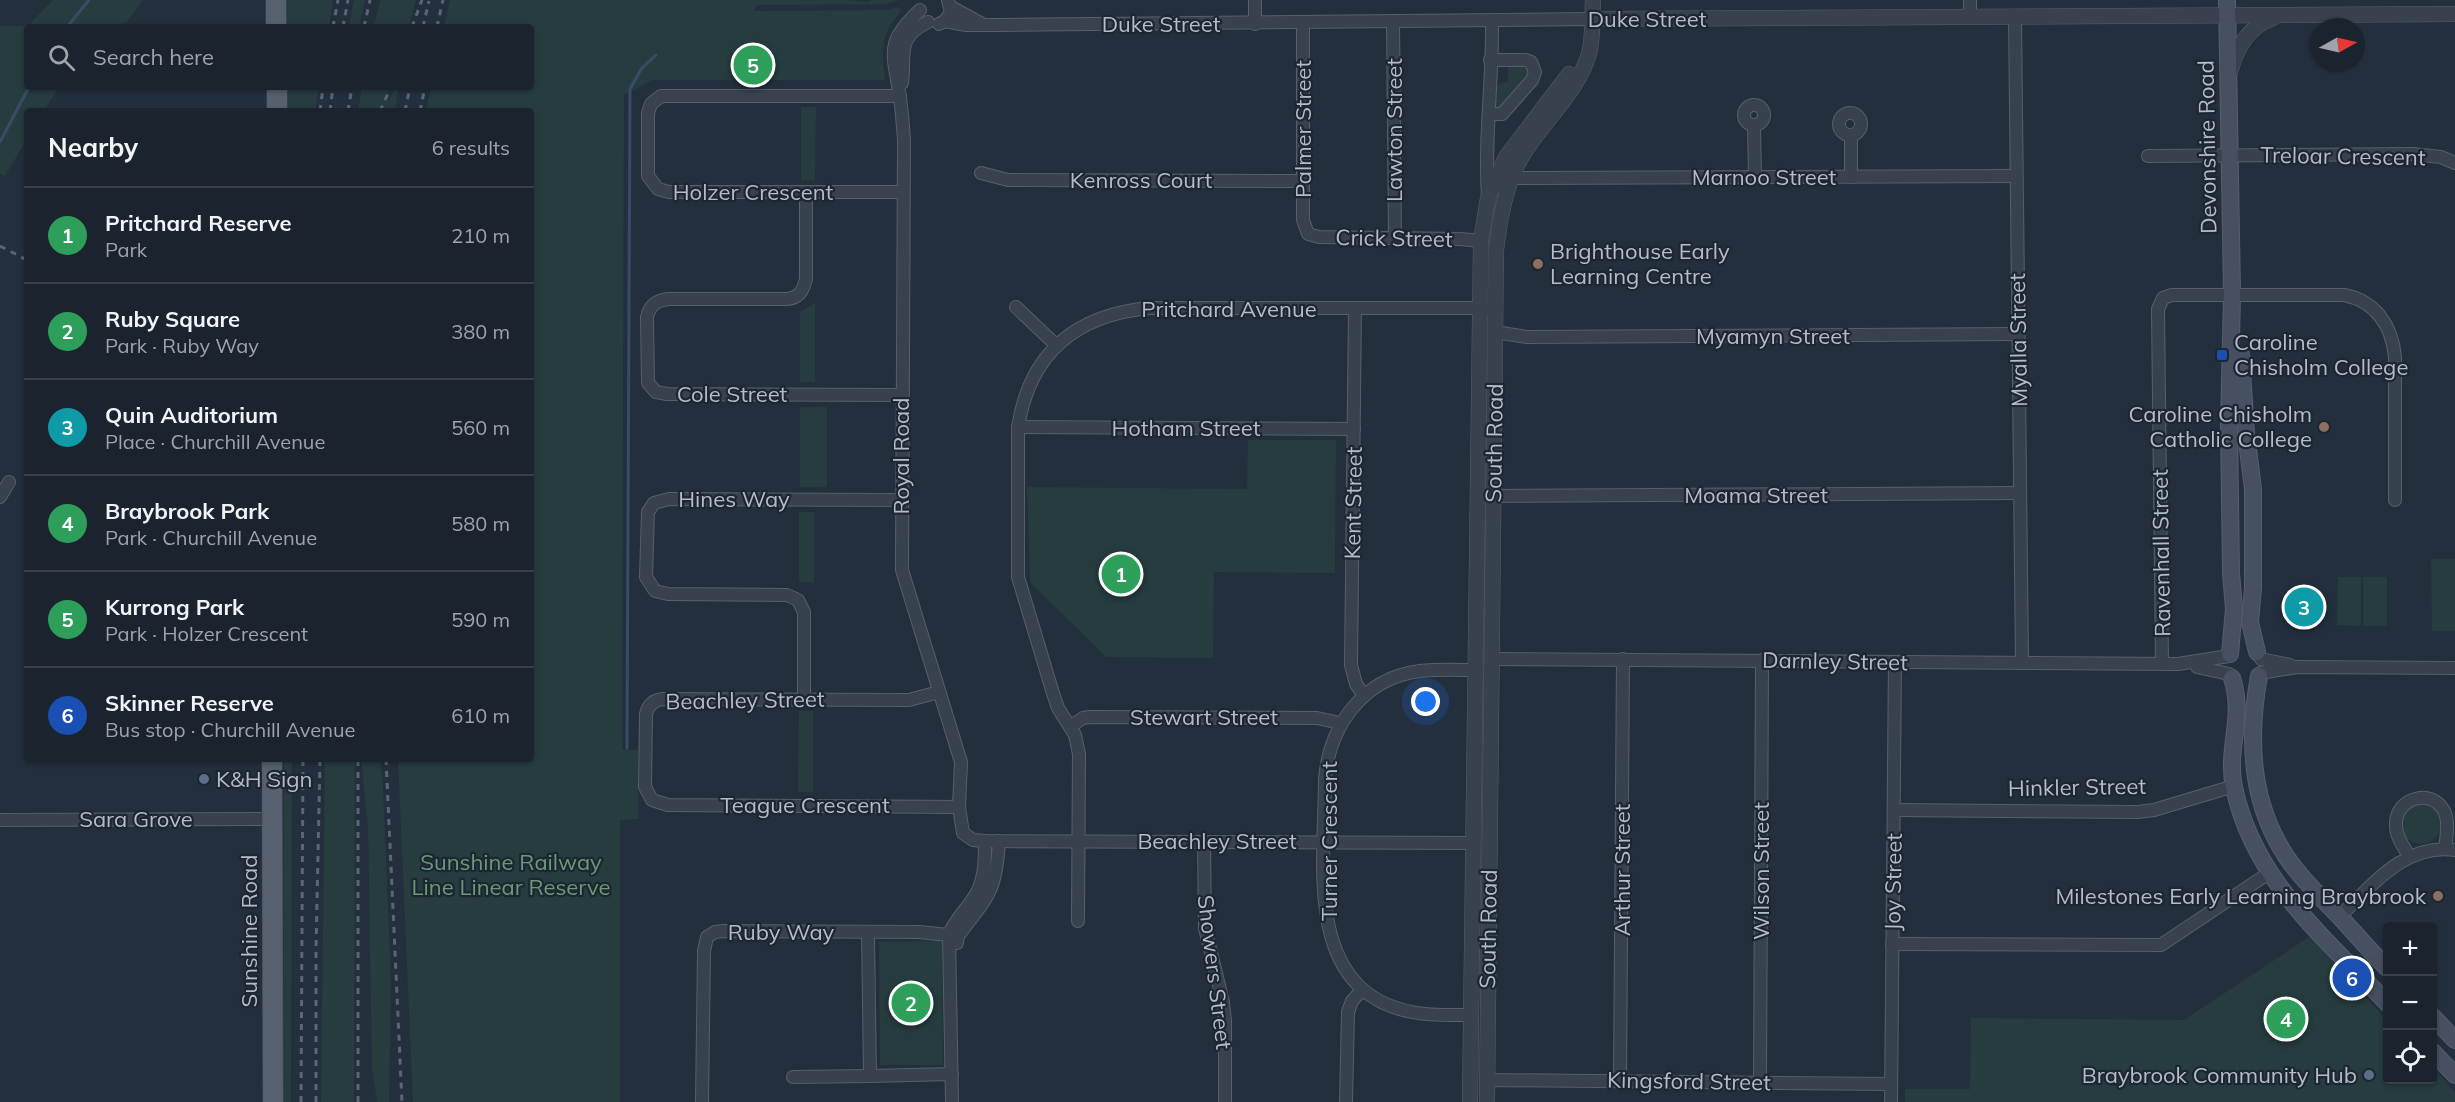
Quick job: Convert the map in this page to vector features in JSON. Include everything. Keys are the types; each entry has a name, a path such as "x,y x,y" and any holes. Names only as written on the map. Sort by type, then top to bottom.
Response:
{"main road":[{"path":"276,0 276,24"},
{"name":"Devonshire Road","path":"2227,7 2232,294"},
{"path":"277,90 277,108"},
{"path":"2232,294 2229,427 2231,573 2234,609 2227,669 2238,702 2231,760 2234,786 2243,821 2269,873 2299,911 2383,999"},
{"path":"2232,294 2241,339 2246,433 2253,489 2253,588 2250,621 2259,665 2252,724 2257,782 2270,827 2289,860 2306,882 2383,964"},
{"path":"2230,655 2235,650 2246,647 2259,665"},
{"path":"2231,676 2243,683 2249,683 2259,665"},
{"name":"Sunshine Road","path":"272,762 273,1102"},
{"name":"Hinkler Street","path":"2234,786 2257,782"},
{"path":"2269,873 2289,860"},
{"path":"2323,936 2339,916"},
{"path":"2437,1020 2455,1040"},
{"path":"2437,1055 2455,1075"}],"street":[{"path":"1255,0 1255,24"},
{"path":"1592,19 1593,0"},
{"path":"1970,0 1970,17"},
{"path":"945,21 951,12 949,3"},
{"name":"Duke Street","path":"949,3 982,24"},
{"path":"921,4 922,17 928,22"},
{"name":"Royal Road","path":"921,4 903,26 895,42 893,57 900,96 903,140 902,570 961,762 962,783 959,807 963,833"},
{"name":"Duke Street","path":"928,22 936,24 945,21 966,25 1255,24 1592,19 2014,17 2227,7 2278,16 2455,14"},
{"path":"2229,79 2234,57 2251,30 2266,20 2278,16"},
{"name":"Myalla Street","path":"2014,17 2022,663"},
{"name":"South Road","path":"1486,1102 1475,670 1488,308 1502,212 1512,178 1520,159 1572,89 1583,68 1590,51 1592,19"},
{"name":"South Road","path":"1488,198 1506,157 1565,82 1592,19"},
{"name":"South Road","path":"1470,1102 1471,1015 1491,659 1495,332 1488,308 1481,241 1488,198 1486,139 1490,114 1492,21"},
{"name":"Royal Road","path":"900,96 904,44 910,34 928,22"},
{"name":"Lawton Street","path":"1393,22 1395,238"},
{"name":"Palmer Street","path":"1303,23 1302,181 1303,220 1308,234"},
{"path":"1490,60 1526,60 1531,63 1535,72 1532,80 1502,114 1490,114"},
{"name":"Holzer Crescent","path":"900,96 669,94 658,97 651,104 648,112 648,176 658,189 669,192 903,192"},
{"path":"1754,125 1755,177"},
{"path":"1851,135 1851,177"},
{"name":"Treloar Crescent","path":"2148,156 2413,154 2441,157 2455,163"},
{"name":"Kenross Court","path":"981,173 1008,180 1302,181"},
{"name":"Marnoo Street","path":"1512,178 2016,176"},
{"name":"Cole Street","path":"806,192 806,279 802,291 795,298 787,299 668,299 656,302 647,316 648,383 656,392 667,394 902,395"},
{"name":"Crick Street","path":"1308,234 1319,237 1481,241"},
{"name":"Ravenhall Street","path":"2162,664 2158,304 2167,296 2344,295 2361,300 2377,312 2385,321 2391,334 2395,357 2395,500"},
{"path":"1016,307 1057,346"},
{"name":"Pritchard Avenue","path":"1078,921 1079,754 1071,726 1058,708 1018,577 1018,427 1028,387 1041,365 1057,346 1082,326 1101,317 1127,310 1151,308 1488,308"},
{"name":"Kent Street","path":"1355,308 1351,665 1356,684 1364,696"},
{"name":"Myamyn Street","path":"1495,332 1527,337 2018,334"},
{"name":"Myamyn Street","path":"1495,349 1527,337"},
{"name":"Hotham Street","path":"1018,427 1354,429"},
{"path":"0,497 9,482"},
{"name":"Moama Street","path":"1493,496 2020,493"},
{"name":"Hines Way","path":"804,699 804,612 801,603 787,595 668,594 655,591 646,577 648,512 654,503 669,499 901,500"},
{"name":"Darnley Street","path":"2178,664 2230,655"},
{"path":"1475,670 1491,659"},
{"name":"Darnley Street","path":"1491,659 2178,664 2213,669 2231,676"},
{"name":"Arthur Street","path":"1620,1081 1623,659"},
{"name":"Wilson Street","path":"1760,1082 1762,660"},
{"name":"Joy Street","path":"1891,1102 1895,662"},
{"path":"2259,665 2455,668"},
{"name":"Turner Crescent","path":"1471,1015 1410,1012 1395,1008 1362,990 1349,975 1338,958 1327,927 1325,842 1326,764 1340,723 1364,696 1379,685 1406,674 1436,670 1475,670"},
{"name":"Beachley Street","path":"652,800 645,787 646,714 649,707 656,701 909,699 939,692"},
{"name":"Stewart Street","path":"1071,726 1083,718 1090,717 1317,718 1340,723"},
{"name":"Hinkler Street","path":"1894,810 2138,812 2165,807 2234,786"},
{"path":"2339,916 2391,869 2409,856 2421,851 2450,849 2444,811 2434,800 2418,798 2405,803 2396,819 2398,836 2409,856"},
{"name":"Teague Crescent","path":"652,800 668,805 959,807"},
{"name":"Sara Grove","path":"0,820 272,819"},
{"name":"Beachley Street","path":"963,833 973,840 986,841 1481,841"},
{"path":"981,898 986,841"},
{"path":"952,1102 951,980 948,954 954,935 954,923 981,898 995,881 999,841"},
{"name":"Showers Street","path":"1204,842 1205,928 1223,1002 1225,1022 1225,1102"},
{"path":"1892,944 2161,945 2269,873"},
{"name":"Ruby Way","path":"702,1102 704,951 707,937 724,931 954,935"},
{"path":"868,932 870,1076"},
{"path":"1346,1102 1348,1012 1352,1001 1362,990"},
{"path":"793,1077 952,1074"},
{"path":"1470,1080 1487,1080"},
{"name":"Kingsford Street","path":"1487,1080 1891,1084"}],"green space":[{"path":"53,0 143,0 126,23 30,24"},
{"path":"286,0 333,0 329,24 286,24"},
{"path":"354,0 365,0 360,24 350,24"},
{"path":"380,0 416,0 410,24 375,24"},
{"name":"Sunshine Railway Line Linear Reserve","path":"450,0 847,0 868,2 898,0 886,4 756,5 754,11 886,10 898,7 901,10 890,26 885,39 883,52 885,80 653,80 624,95 622,749 638,750 638,819 620,820 620,1102 413,1102 398,762 534,762 534,108 427,108 430,90 534,90 534,24 445,24"},
{"path":"0,26 24,26 24,90 57,90 46,108 24,108 24,144 5,176 0,174"},
{"path":"1508,62 1527,64 1531,74 1499,110 1494,108 1496,88 1500,83 1508,82"},
{"path":"286,90 318,90 316,108 286,108"},
{"path":"362,90 390,90 388,102 394,90 398,90 396,108 358,108"},
{"path":"801,107 816,107 815,180 801,180"},
{"path":"815,303 815,382 800,382 800,312"},
{"path":"800,407 827,407 827,487 800,487"},
{"path":"1248,440 1336,440 1335,573 1214,572 1213,658 1106,657 1030,582 1027,487 1247,489"},
{"path":"799,512 814,512 814,583 799,582"},
{"path":"2431,559 2455,559 2455,631 2432,631"},
{"path":"2338,577 2361,577 2361,626 2337,625"},
{"path":"2363,577 2387,577 2387,626 2363,626"},
{"path":"799,711 813,711 813,792 798,792"},
{"path":"284,762 292,762 291,1102 283,1102"},
{"path":"325,762 355,762 354,1102 321,1102"},
{"path":"361,762 380,762 391,982 389,1102 377,1102 372,1068 368,828"},
{"path":"2421,804 2429,805 2435,810 2440,816 2440,832 2435,838 2429,843 2421,844 2413,843 2407,838 2402,832 2401,824 2402,816 2407,810 2413,805"},
{"path":"2309,937 2383,1016 2383,1084 2437,1084 2437,1072 2455,1092 2455,1102 1905,1102 1905,1089 1970,1089 1971,1018 2184,1020"},
{"path":"942,941 943,1065 880,1065 879,942"}],"waterway":[{"path":"69,24 89,0"},
{"path":"627,748 630,89 642,68 656,55"},
{"path":"0,142 27,90"}],"railway":[{"path":"334,24 338,0"},
{"path":"344,24 348,0"},
{"path":"365,24 370,0"},
{"path":"413,24 422,0"},
{"path":"438,24 443,0"},
{"path":"424,24 429,1"},
{"path":"320,108 323,90"},
{"path":"330,108 333,90"},
{"path":"348,108 352,90"},
{"path":"381,108 390,90"},
{"path":"406,108 409,90"},
{"path":"421,108 424,90"},
{"path":"0,246 24,258"},
{"path":"301,1102 303,762"},
{"path":"316,1102 320,762"},
{"path":"358,762 358,1102"},
{"path":"386,762 402,1102"}],"place":[{"name":"Kurrong Park","path":"753,65"},
{"name":"Brighthouse Early Learning Centre","path":"1538,264"},
{"name":"Caroline Chisholm College","path":"2222,355"},
{"name":"Caroline Chisholm Catholic College","path":"2324,427"},
{"name":"Pritchard Reserve","path":"1121,574"},
{"name":"Quin Auditorium","path":"2304,607"},
{"name":"K&H Sign","path":"204,779"},
{"name":"Milestones Early Learning Braybrook","path":"2438,896"},
{"name":"Skinner Reserve","path":"2352,978"},
{"name":"Ruby Square","path":"911,1003"},
{"name":"Braybrook Park","path":"2286,1019"},
{"name":"Braybrook Community Hub","path":"2369,1075"}]}
